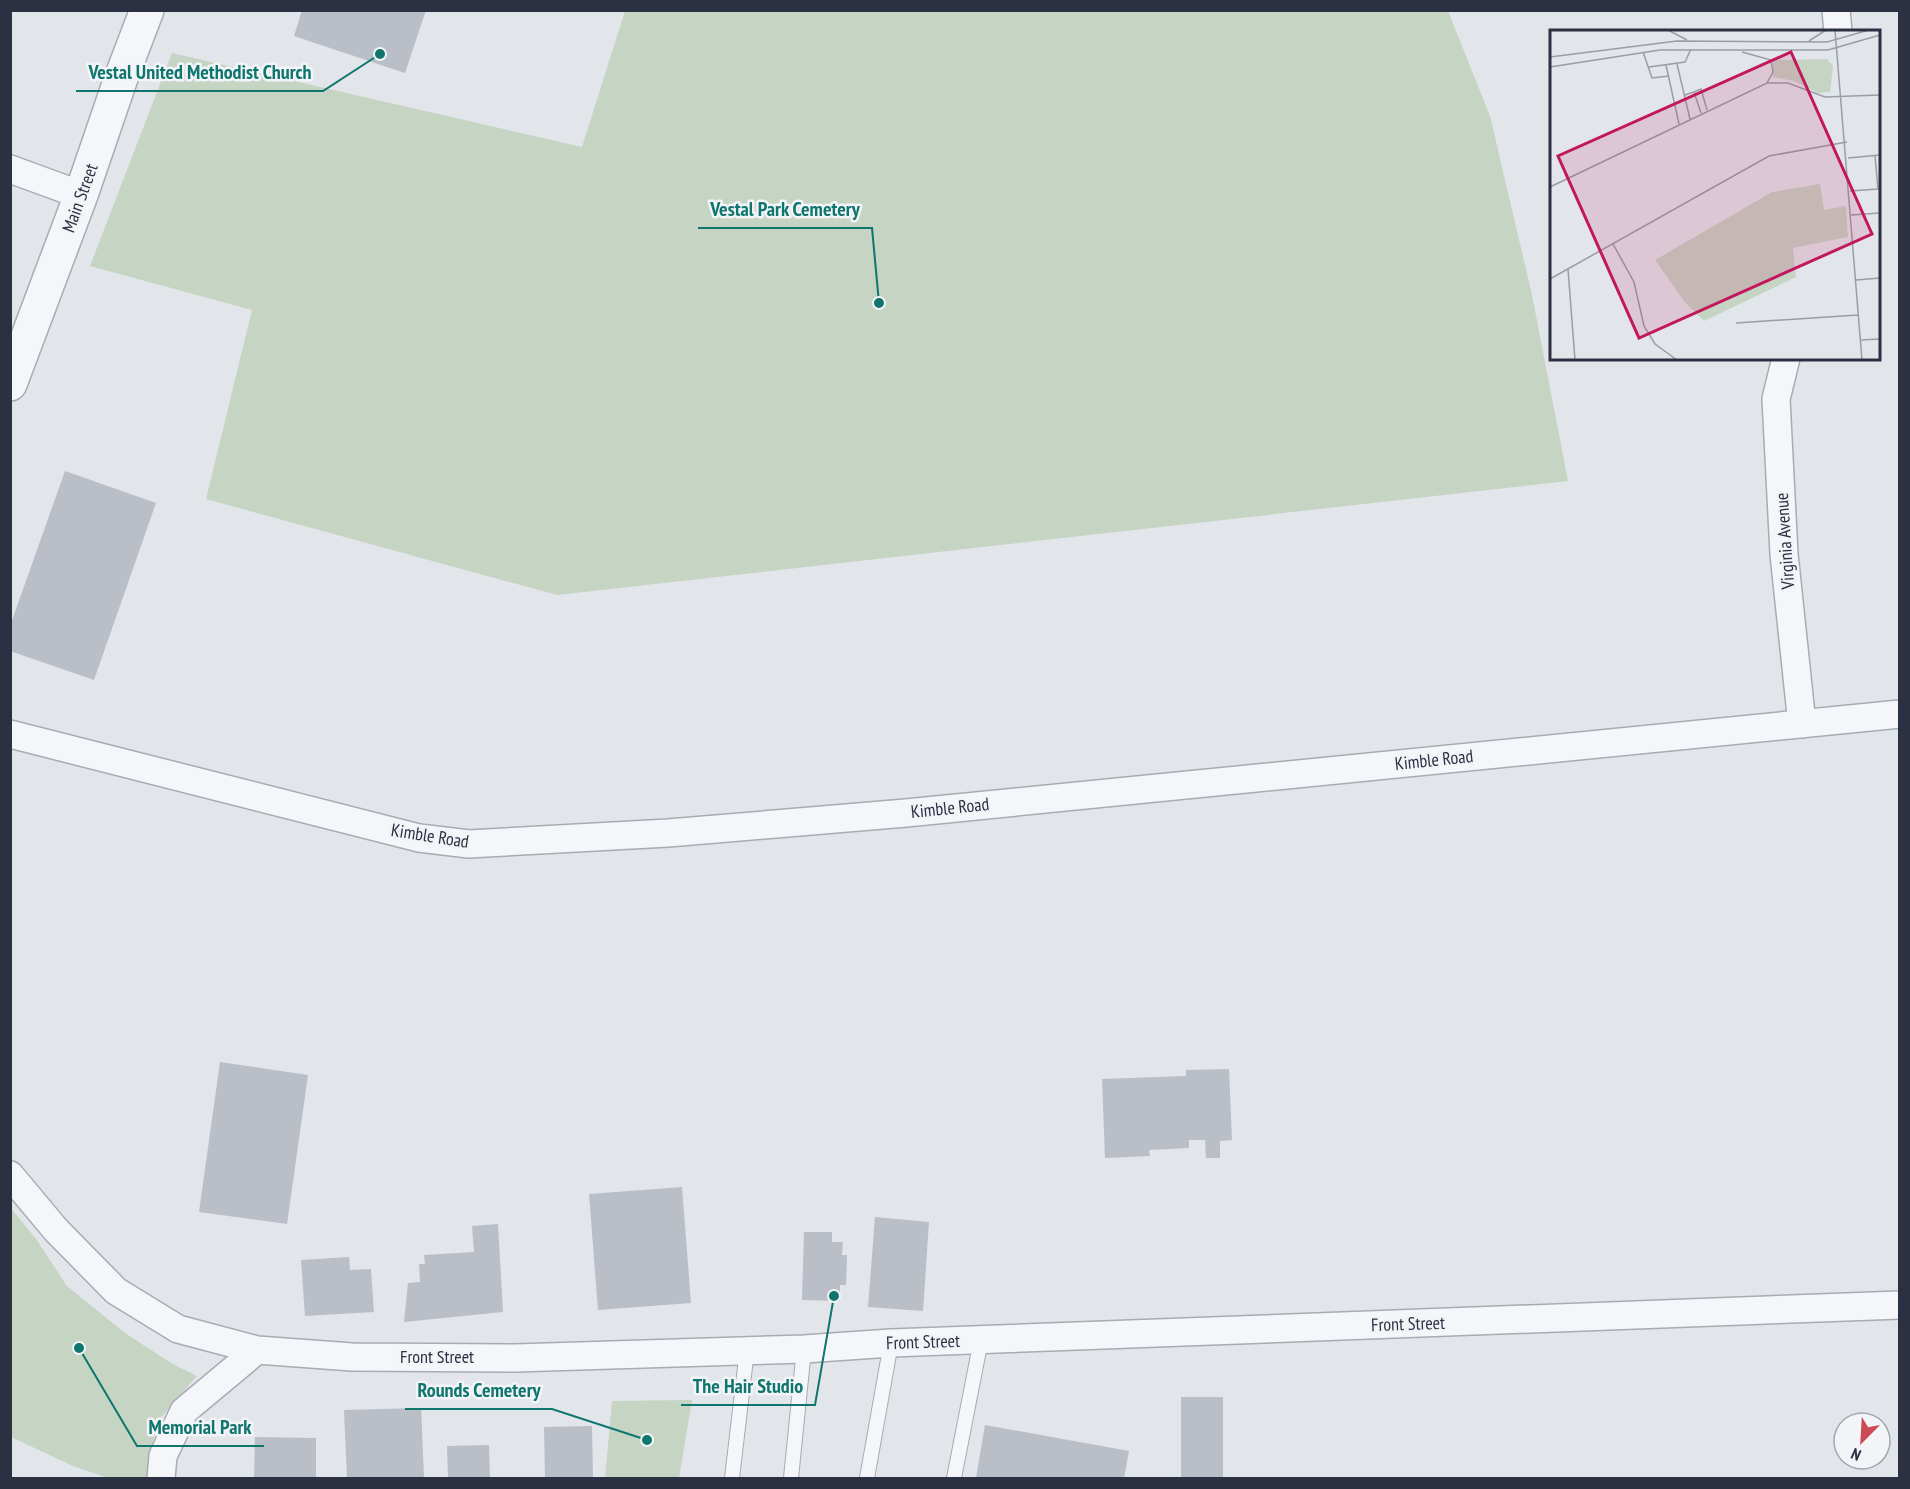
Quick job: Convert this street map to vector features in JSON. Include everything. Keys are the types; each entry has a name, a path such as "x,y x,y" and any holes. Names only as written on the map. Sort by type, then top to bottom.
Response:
{"street":[{"name":"Main Street","path":"13,368 81,195 147,10"},
{"path":"1836,10 1838,30"},
{"path":"10,170 81,195"},
{"name":"Virginia Avenue","path":"1786,360 1776,399 1785,554 1802,724"},
{"name":"Kimble Road","path":"10,734 419,838 469,844 669,833 917,812 1899,714"},
{"name":"Front Street","path":"10,1175 56,1230 116,1291 178,1329 257,1350 352,1357 492,1358 804,1349 891,1343 1899,1305"},
{"path":"161,1479 164,1456 184,1411 257,1350"}],"lane":[{"path":"954,1479 981,1340"},
{"path":"867,1479 891,1343"},
{"path":"791,1479 804,1349"},
{"path":"732,1479 747,1350"}],"green space":[{"path":"625,11 1448,11 1490,116 1532,295 1568,481 557,595 206,499 252,310 90,266 172,53 582,147"},
{"path":"10,1207 36,1239 67,1286 125,1333 171,1363 197,1376 159,1420 148,1460 147,1478 108,1478 73,1466 11,1437"},
{"path":"692,1400 679,1478 605,1478 612,1401"}],"building":[{"path":"302,10 426,10 405,73 294,36"},
{"path":"65,471 156,503 94,680 10,651 10,626"},
{"path":"220,1062 308,1075 287,1224 199,1212"},
{"path":"1229,1069 1232,1140 1220,1141 1220,1158 1206,1158 1205,1140 1189,1140 1189,1148 1149,1150 1150,1156 1105,1158 1102,1079 1186,1076 1186,1070"},
{"path":"682,1187 691,1303 598,1310 589,1194"},
{"path":"875,1217 929,1222 923,1311 868,1307"},
{"path":"498,1224 503,1312 404,1322 408,1283 420,1282 419,1264 425,1264 424,1255 474,1252 472,1226"},
{"path":"804,1232 832,1232 832,1242 843,1242 842,1255 847,1255 846,1285 840,1285 840,1301 802,1300"},
{"path":"349,1257 350,1270 371,1269 374,1312 305,1316 301,1260"},
{"path":"1181,1397 1223,1397 1223,1478 1181,1478"},
{"path":"421,1408 424,1478 347,1478 344,1410"},
{"path":"985,1425 1129,1451 1124,1478 976,1478"},
{"path":"592,1426 593,1478 545,1478 544,1427"},
{"path":"255,1437 316,1438 316,1478 254,1478"},
{"path":"489,1445 490,1478 448,1478 447,1446"}],"place":[{"name":"Vestal United Methodist Church","path":"380,54"},
{"name":"Vestal Park Cemetery","path":"879,303"},
{"name":"The Hair Studio","path":"834,1296"},
{"name":"Memorial Park","path":"79,1348"},
{"name":"Rounds Cemetery","path":"647,1440"}]}
